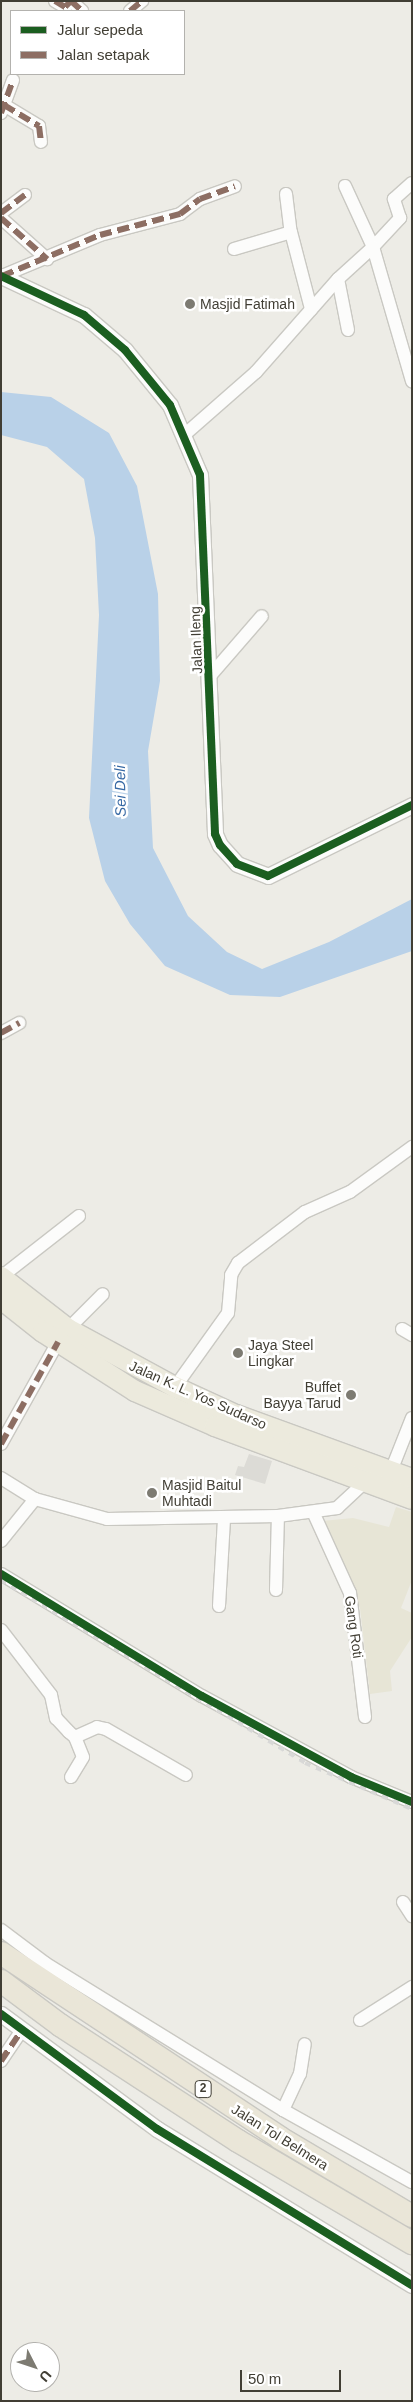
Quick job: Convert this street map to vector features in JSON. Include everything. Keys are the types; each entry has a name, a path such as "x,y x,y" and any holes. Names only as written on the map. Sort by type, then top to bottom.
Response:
{"highway":[{"name":"Jalan K. L. Yos Sudarso","path":"1,1277 63,1335"},
{"name":"Jalan K. L. Yos Sudarso","path":"1,1299 171,1396 388,1480 412,1499"},
{"name":"Jalan K. L. Yos Sudarso","path":"388,1480 412,1479"},
{"name":"Jalan Tol Belmera","path":"1,1953 264,2128 412,2216"},
{"name":"Jalan Tol Belmera","path":"1,1981 60,2025 238,2141 412,2243"}],"street":[{"path":"55,1 65,7 71,1 81,10"},
{"path":"131,10 142,1"},
{"path":"14,80 3,109 39,126 41,142"},
{"path":"183,436 256,372 338,280 400,218 394,199 412,183"},
{"path":"2,276 47,260 124,227 180,214 200,199 235,186"},
{"path":"345,186 373,247 412,381"},
{"path":"286,194 291,232 311,309"},
{"path":"1,213 25,195"},
{"path":"1,218 47,260"},
{"path":"234,249 291,232"},
{"name":"Jalan Ileng","path":"2,276 84,315 125,350 170,405 200,475 205,514 215,834 237,864 268,876 285,871 410,802"},
{"path":"338,280 348,330"},
{"path":"210,676 262,616"},
{"path":"1,1033 19,1023"},
{"path":"171,1396 228,1313 231,1275 238,1263 305,1212 350,1192 412,1147"},
{"path":"1,1277 79,1216"},
{"path":"1,1444 63,1335 103,1294"},
{"path":"388,1480 412,1418"},
{"path":"1,1478 35,1499 107,1519 224,1519 314,1514 337,1508 368,1473"},
{"path":"1,1541 35,1499"},
{"name":"Gang Roti","path":"314,1514 350,1593 365,1717"},
{"path":"276,1590 278,1516"},
{"path":"219,1606 224,1519"},
{"path":"1,1574 202,1696 351,1777 412,1802"},
{"path":"1,1630 51,1695 56,1718 75,1737 83,1757 71,1777"},
{"path":"75,1737 97,1727 106,1729 186,1775"},
{"path":"404,1902 412,1916"},
{"path":"1,1930 45,1964 283,2110 412,2182"},
{"path":"360,2020 412,1988"},
{"path":"1,2014 157,2129 412,2285"},
{"path":"1,2061 22,2030"},
{"path":"283,2110 300,2074 305,2044"}],"shaded area":[{"path":"249,1454 272,1461 265,1484 235,1475 238,1466 244,1467"},
{"path":"396,1507 412,1512 412,1580 401,1608 412,1613 412,1637 390,1671 392,1691 370,1694 360,1608 322,1521 353,1518 389,1527"}],"water":[{"name":"Sei Deli","path":"1,392 51,397 109,433 137,486 158,594 160,681 148,751 153,848 188,916 227,952 262,969 329,942 412,899 412,951 280,997 230,995 165,966 130,924 105,881 89,818 99,615 95,538 84,479 47,447 1,435"}],"railway":[{"path":"1,1580 305,1763 412,1809"}],"marked path":[{"path":"55,1 65,7 71,1"},
{"path":"71,1 81,10"},
{"path":"131,10 142,1"},
{"path":"1,113 13,80"},
{"path":"4,105 39,126 41,142"},
{"path":"2,276 100,235 180,214 200,199 235,186"},
{"path":"1,213 25,195"},
{"path":"1,218 47,259"},
{"path":"1,1033 19,1023"},
{"path":"1,1444 58,1342"},
{"path":"1,2061 22,2030"}],"cycle path":[{"path":"1,276 84,315 125,350 170,405 200,475 215,834 220,845 237,864 268,876 412,805"},
{"path":"1,1574 202,1696 351,1777 412,1802"},
{"path":"1,2014 157,2129 412,2285"}],"place":[{"name":"Masjid Fatimah","path":"190,304"},
{"name":"Jaya Steel Lingkar","path":"238,1353"},
{"name":"Buffet Bayya Tarud","path":"351,1395"},
{"name":"Masjid Baitul Muhtadi","path":"152,1493"}]}
